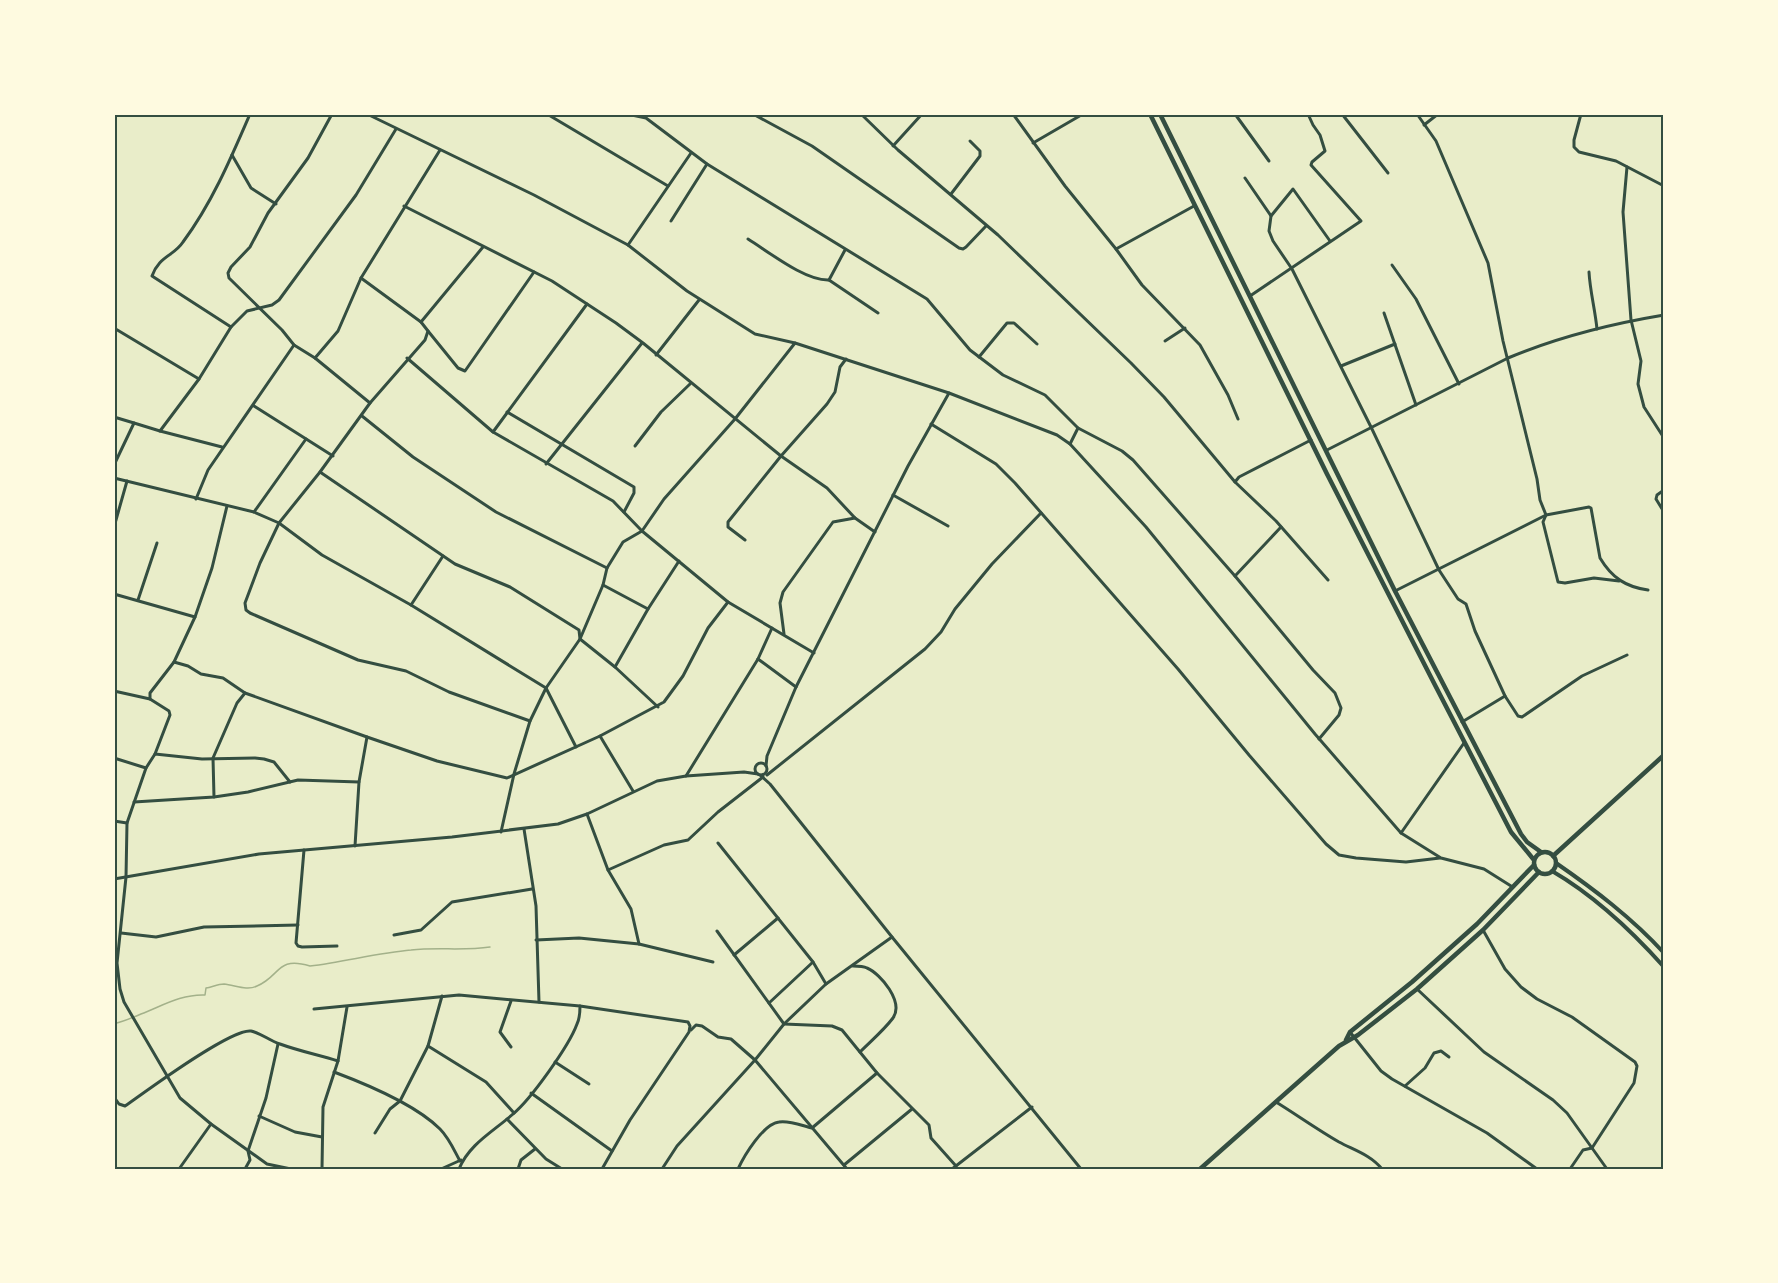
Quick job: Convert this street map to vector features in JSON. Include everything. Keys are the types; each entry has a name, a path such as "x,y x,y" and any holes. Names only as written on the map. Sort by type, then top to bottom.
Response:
{"main road":[{"path":"1150,114 1355,528 1511,832 1539,872 1545,874 1552,871 1556,862"},
{"path":"1160,114 1395,591 1521,834 1533,847 1541,852 1549,852 1556,862 1600,894 1636,924 1664,953"},
{"path":"1355,528 1363,525"},
{"path":"1553,856 1663,758"},
{"path":"1200,1169 1346,1040 1350,1032 1420,975 1477,924 1534,863 1541,852"},
{"path":"1552,871 1614,916 1664,967"},
{"path":"1346,1040 1354,1038 1417,989 1484,930 1539,872"}],"street":[{"path":"210,114 215,114"},
{"path":"231,327 152,276 165,256 183,243 219,186 250,114"},
{"path":"332,114 308,158 268,213 250,247 228,273 231,281 282,330 294,345 315,358 370,403"},
{"path":"367,114 534,195 628,245 699,300 755,334 846,359 949,393 1046,429 1070,444 1146,527 1319,739 1401,833 1442,858 1484,869 1511,886"},
{"path":"547,114 668,186"},
{"path":"627,114 646,118 707,164 927,300 970,350 979,357 1004,375 1045,395 1078,428 1122,451 1138,464 1341,702 1339,715 1319,739"},
{"path":"646,118 649,114"},
{"path":"753,114 812,146 959,248 966,247 987,225"},
{"path":"861,114 893,146 987,225 1131,363 1164,397 1235,482 1281,527 1328,580"},
{"path":"893,146 922,114"},
{"path":"1013,114 1065,186 1143,285 1200,345 1228,395 1238,419"},
{"path":"1033,142 1083,114"},
{"path":"1235,114 1269,161"},
{"path":"1250,297 1361,221 1311,165 1325,152 1320,135 1308,114"},
{"path":"1342,114 1388,173"},
{"path":"1417,114 1436,141 1488,263 1540,500 1546,515 1543,522 1558,582 1594,578 1619,581"},
{"path":"1424,125 1438,114"},
{"path":"1581,114 1574,140 1574,147 1579,152 1616,161 1664,186"},
{"path":"160,431 199,379 231,327 247,311 272,305 279,300 356,195 396,129"},
{"path":"951,194 980,156 980,151 970,141"},
{"path":"315,358 338,331 361,278 440,150"},
{"path":"628,245 691,153"},
{"path":"232,155 252,189 276,204"},
{"path":"671,221 707,164"},
{"path":"1627,167 1623,212 1631,320 1640,353 1638,384 1647,414 1664,438"},
{"path":"1245,178 1271,216"},
{"path":"1330,241 1293,189 1271,216 1269,231 1273,242 1292,269 1439,570 1458,599 1466,604 1475,631 1505,696 1518,716 1522,717 1582,676 1627,655"},
{"path":"404,206 552,281 587,304 643,343 690,384 781,456 827,488 855,518 875,532"},
{"path":"1116,249 1194,206"},
{"path":"748,239 806,274 821,280 829,280 878,313"},
{"path":"421,322 483,247"},
{"path":"829,280 845,250"},
{"path":"1392,265 1416,300 1459,384"},
{"path":"361,278 421,322 458,368 465,371 534,272"},
{"path":"1589,272 1596,329"},
{"path":"656,355 699,300"},
{"path":"492,432 587,304"},
{"path":"1384,313 1416,405"},
{"path":"1327,450 1508,358 1560,338 1631,320 1664,315"},
{"path":"979,357 1007,323 1014,323 1037,344"},
{"path":"114,328 199,379"},
{"path":"1165,341 1185,328"},
{"path":"428,331 425,340 370,403 333,456 279,523 260,563 245,603 246,610 250,614 358,660 406,671 449,692 530,721"},
{"path":"546,464 643,343"},
{"path":"501,832 514,774 530,721 546,688 580,639 603,585 607,568 623,542 642,531 664,499 735,419 795,344"},
{"path":"1341,366 1395,344"},
{"path":"196,500 208,470 294,345"},
{"path":"407,358 492,432 613,501 642,531 728,602 814,652"},
{"path":"745,540 726,524 827,404 835,392 840,367 846,359"},
{"path":"635,446 661,412 690,384"},
{"path":"763,774 767,756 796,687 893,495 949,393"},
{"path":"254,406 333,456"},
{"path":"507,412 634,487 634,493 624,512"},
{"path":"114,417 223,448"},
{"path":"362,417 413,457 496,512 607,568"},
{"path":"114,465 134,423"},
{"path":"931,424 996,464 1015,483 1178,669 1326,844 1339,855 1356,858 1406,862 1442,858"},
{"path":"1070,444 1078,428"},
{"path":"255,512 306,439"},
{"path":"1235,482 1239,477 1311,440"},
{"path":"320,472 461,567 510,587 579,630 580,639 615,667 658,707"},
{"path":"114,478 196,500 255,512 279,523 322,555 411,605 546,688 576,747"},
{"path":"114,527 128,481"},
{"path":"1664,489 1656,499 1664,512"},
{"path":"893,495 948,526"},
{"path":"150,699 150,693 174,662 195,617 212,568 227,506"},
{"path":"1395,591 1546,515 1589,507 1600,558 1619,581 1631,588 1648,590"},
{"path":"608,870 664,845 688,840 763,774 925,649 941,632 955,609 992,564 1041,513"},
{"path":"784,634 780,596 833,522 855,518"},
{"path":"1235,576 1281,527"},
{"path":"138,600 157,543"},
{"path":"411,605 443,556"},
{"path":"615,667 678,561"},
{"path":"603,585 648,609"},
{"path":"114,594 195,617"},
{"path":"174,662 188,666 201,674 223,678 245,693 368,737 437,761 507,778 658,707 677,686 708,627 728,602"},
{"path":"686,776 758,659 772,628"},
{"path":"758,659 796,687"},
{"path":"114,691 150,699 169,711 170,715 155,754 146,768 127,823 126,877 121,933 115,963 124,1002 180,1098 211,1124 267,1164 291,1169"},
{"path":"214,797 213,758 237,703 245,693"},
{"path":"1462,722 1505,696"},
{"path":"600,736 633,791"},
{"path":"355,846 359,782 368,737"},
{"path":"1401,833 1465,742"},
{"path":"155,754 202,759 255,758 274,762 290,782"},
{"path":"744,772 755,767 767,756"},
{"path":"114,758 146,768"},
{"path":"760,763 766,766"},
{"path":"755,767 763,774 1081,1169"},
{"path":"114,879 259,854 501,832 558,824 587,814 657,781 686,776 744,772 763,774"},
{"path":"134,802 214,797 248,792 298,780 359,782"},
{"path":"587,814 608,870 631,909 639,944"},
{"path":"114,820 127,823"},
{"path":"524,829 536,906 539,1002"},
{"path":"718,843 813,962 826,984"},
{"path":"304,850 296,943 298,946 337,946"},
{"path":"394,935 421,930 452,902 532,889"},
{"path":"734,955 778,918"},
{"path":"121,933 156,937 204,927 298,925"},
{"path":"1484,930 1505,969 1521,987 1572,1017 1635,1062 1637,1066 1634,1083 1592,1148 1583,1150 1570,1169"},
{"path":"717,931 784,1024"},
{"path":"662,1169 677,1146 784,1024 826,984 892,937"},
{"path":"536,940 579,938 639,944 713,962"},
{"path":"769,1003 813,962"},
{"path":"853,966 866,967 871,970 890,989 895,1004 894,1017 860,1053"},
{"path":"1417,989 1484,1052 1553,1100 1567,1113 1607,1169"},
{"path":"314,1009 459,995 580,1006 688,1022 689,1032"},
{"path":"375,1133 390,1109 400,1101 428,1046 442,996"},
{"path":"511,1000 500,1032 511,1047"},
{"path":"441,1169 461,1160 472,1147 514,1113 555,1062 577,1026 580,1006"},
{"path":"322,1169 323,1107 338,1061 348,1007"},
{"path":"784,1024 837,1027 842,1030 877,1073 929,1125 931,1138 954,1168 1032,1107"},
{"path":"602,1169 630,1120 696,1025 702,1026 718,1037 731,1039 754,1060 848,1169"},
{"path":"114,1097 119,1104 125,1106 224,1040 244,1031 255,1032 278,1044 338,1061"},
{"path":"1350,1032 1381,1071 1487,1133 1538,1169"},
{"path":"245,1169 250,1160 248,1151 266,1098 278,1044"},
{"path":"428,1046 486,1082 514,1113"},
{"path":"1405,1086 1425,1068 1434,1053 1441,1051 1449,1057"},
{"path":"555,1062 589,1084"},
{"path":"334,1072 400,1101 441,1130 461,1160 459,1169"},
{"path":"812,1128 877,1073"},
{"path":"531,1093 612,1151"},
{"path":"1276,1102 1339,1142 1377,1162 1383,1169"},
{"path":"844,1165 912,1109"},
{"path":"259,1116 295,1132 323,1137"},
{"path":"507,1119 535,1149 562,1169"},
{"path":"738,1169 747,1149 772,1124 782,1122 812,1128"},
{"path":"179,1169 211,1124"},
{"path":"518,1169 521,1160 535,1149"}],"waterway":[{"path":"114,1024 180,998 205,995 206,988 217,985 253,987 265,982 285,965 291,963 310,966 411,950 490,947"}]}
